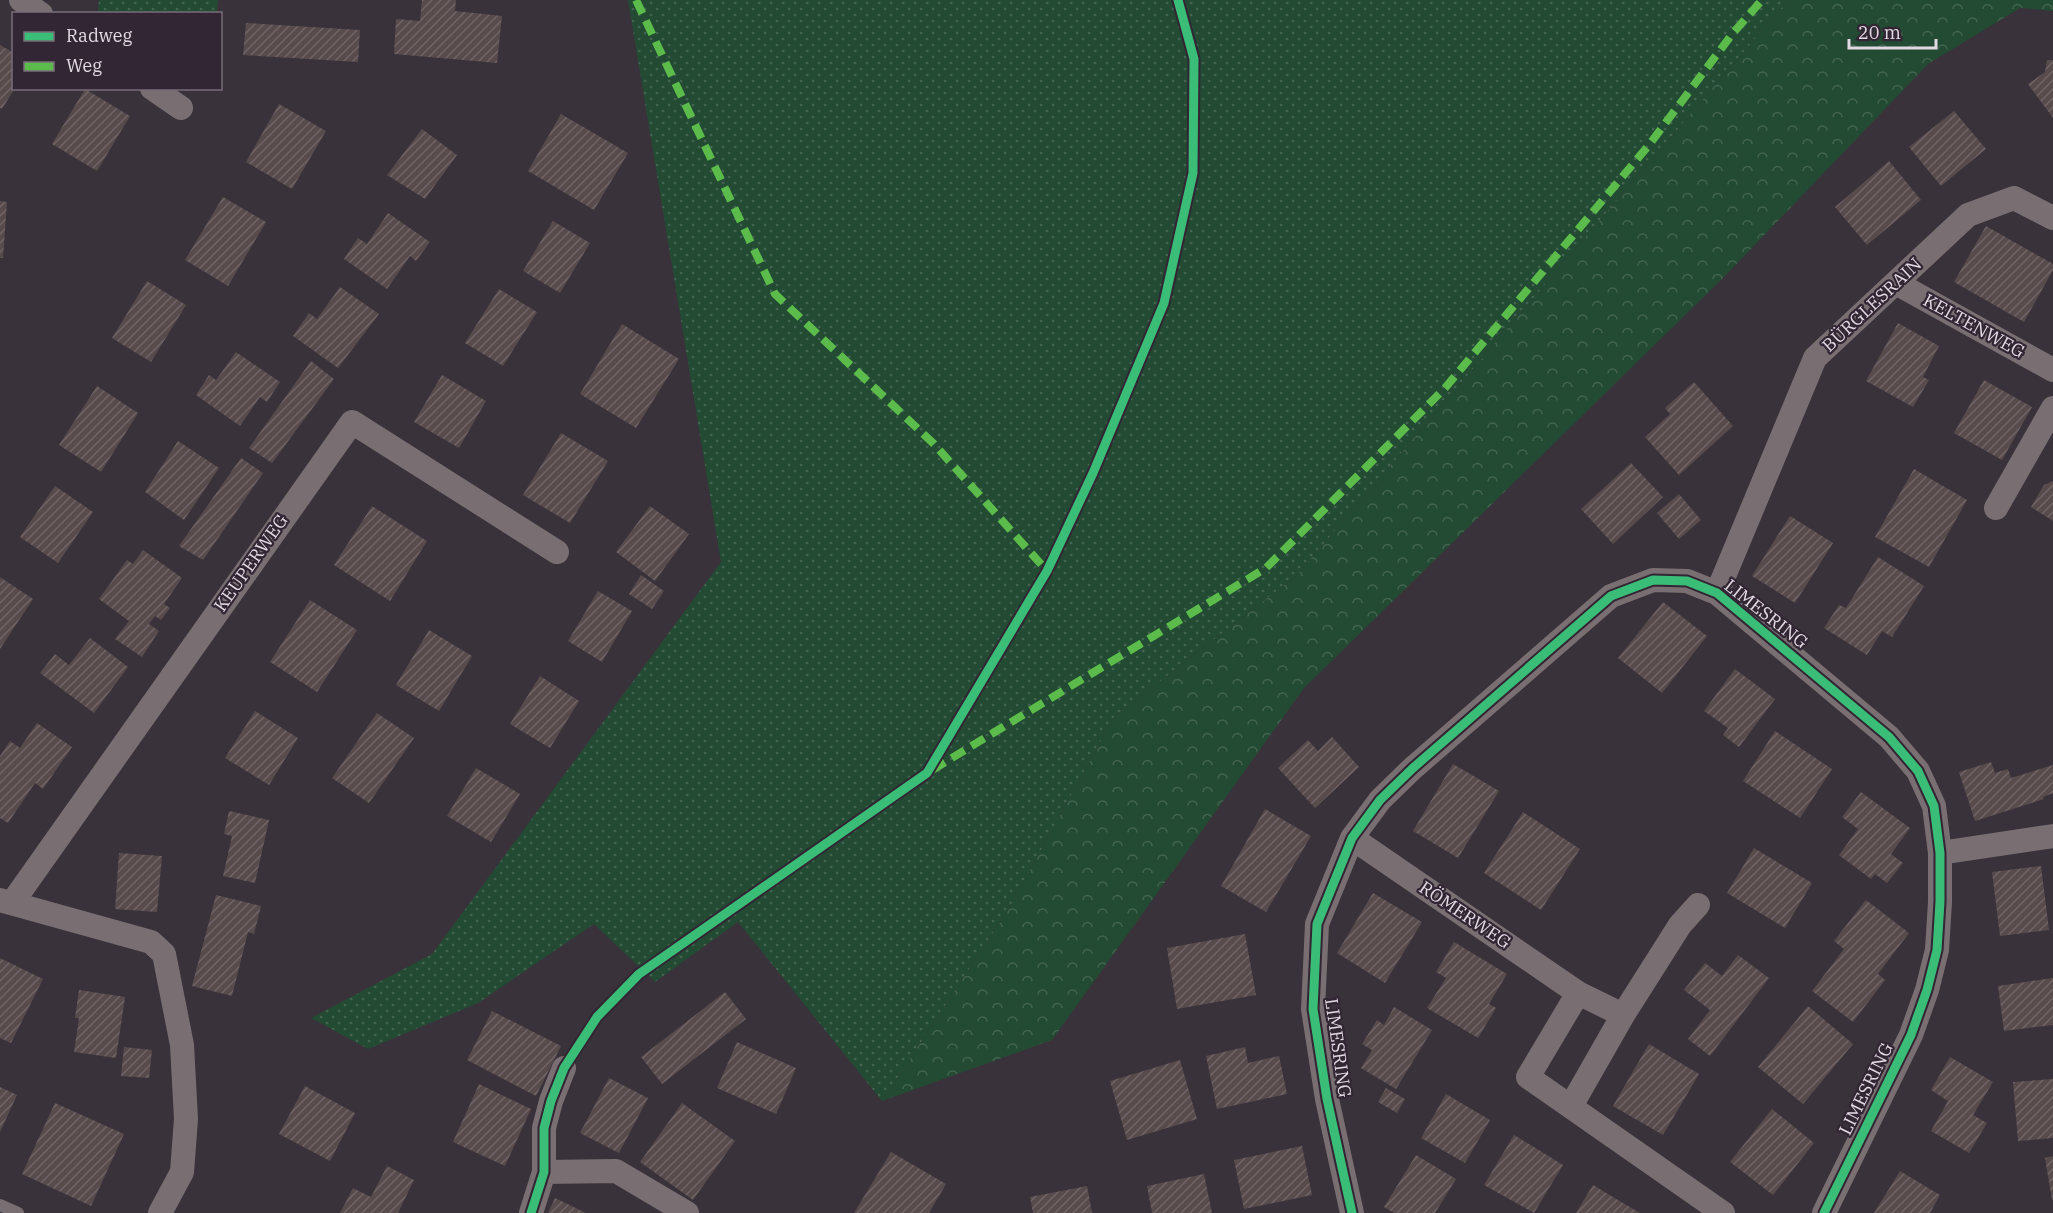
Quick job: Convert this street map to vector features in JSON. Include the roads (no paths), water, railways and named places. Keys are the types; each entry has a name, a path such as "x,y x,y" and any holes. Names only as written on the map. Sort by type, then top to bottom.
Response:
{"street":[{"path":"21,0 38,12"},
{"path":"156,90 182,108"},
{"name":"BÜRGLESRAIN","path":"1717,593 1815,358 1968,215 2014,198 2053,218"},
{"name":"KELTENWEG","path":"1896,283 2053,370"},
{"path":"1996,508 2053,408"},
{"name":"KEUPERWEG","path":"6,902 352,422 557,552"},
{"name":"LIMESRING","path":"1351,1213 1327,1099 1313,1009 1317,924 1352,838 1380,800 1413,768 1611,596 1653,580 1687,581 1717,593 1889,736 1918,771 1934,806 1940,853 1936,950 1927,990 1911,1035 1824,1213"},
{"path":"1940,853 2053,836"},
{"name":"RÖMERWEG","path":"1352,838 1578,993 1623,1015"},
{"path":"6,902 151,942 164,954 182,1045 186,1119 182,1172 160,1213"},
{"path":"1571,1106 1623,1015 1680,925 1698,905"},
{"path":"1578,993 1528,1077 1723,1213"},
{"path":"531,1213 544,1172 544,1128 551,1101 564,1068"},
{"path":"544,1172 616,1171 687,1213"}],"lane":[{"path":"0,1204 18,1213"}]}
